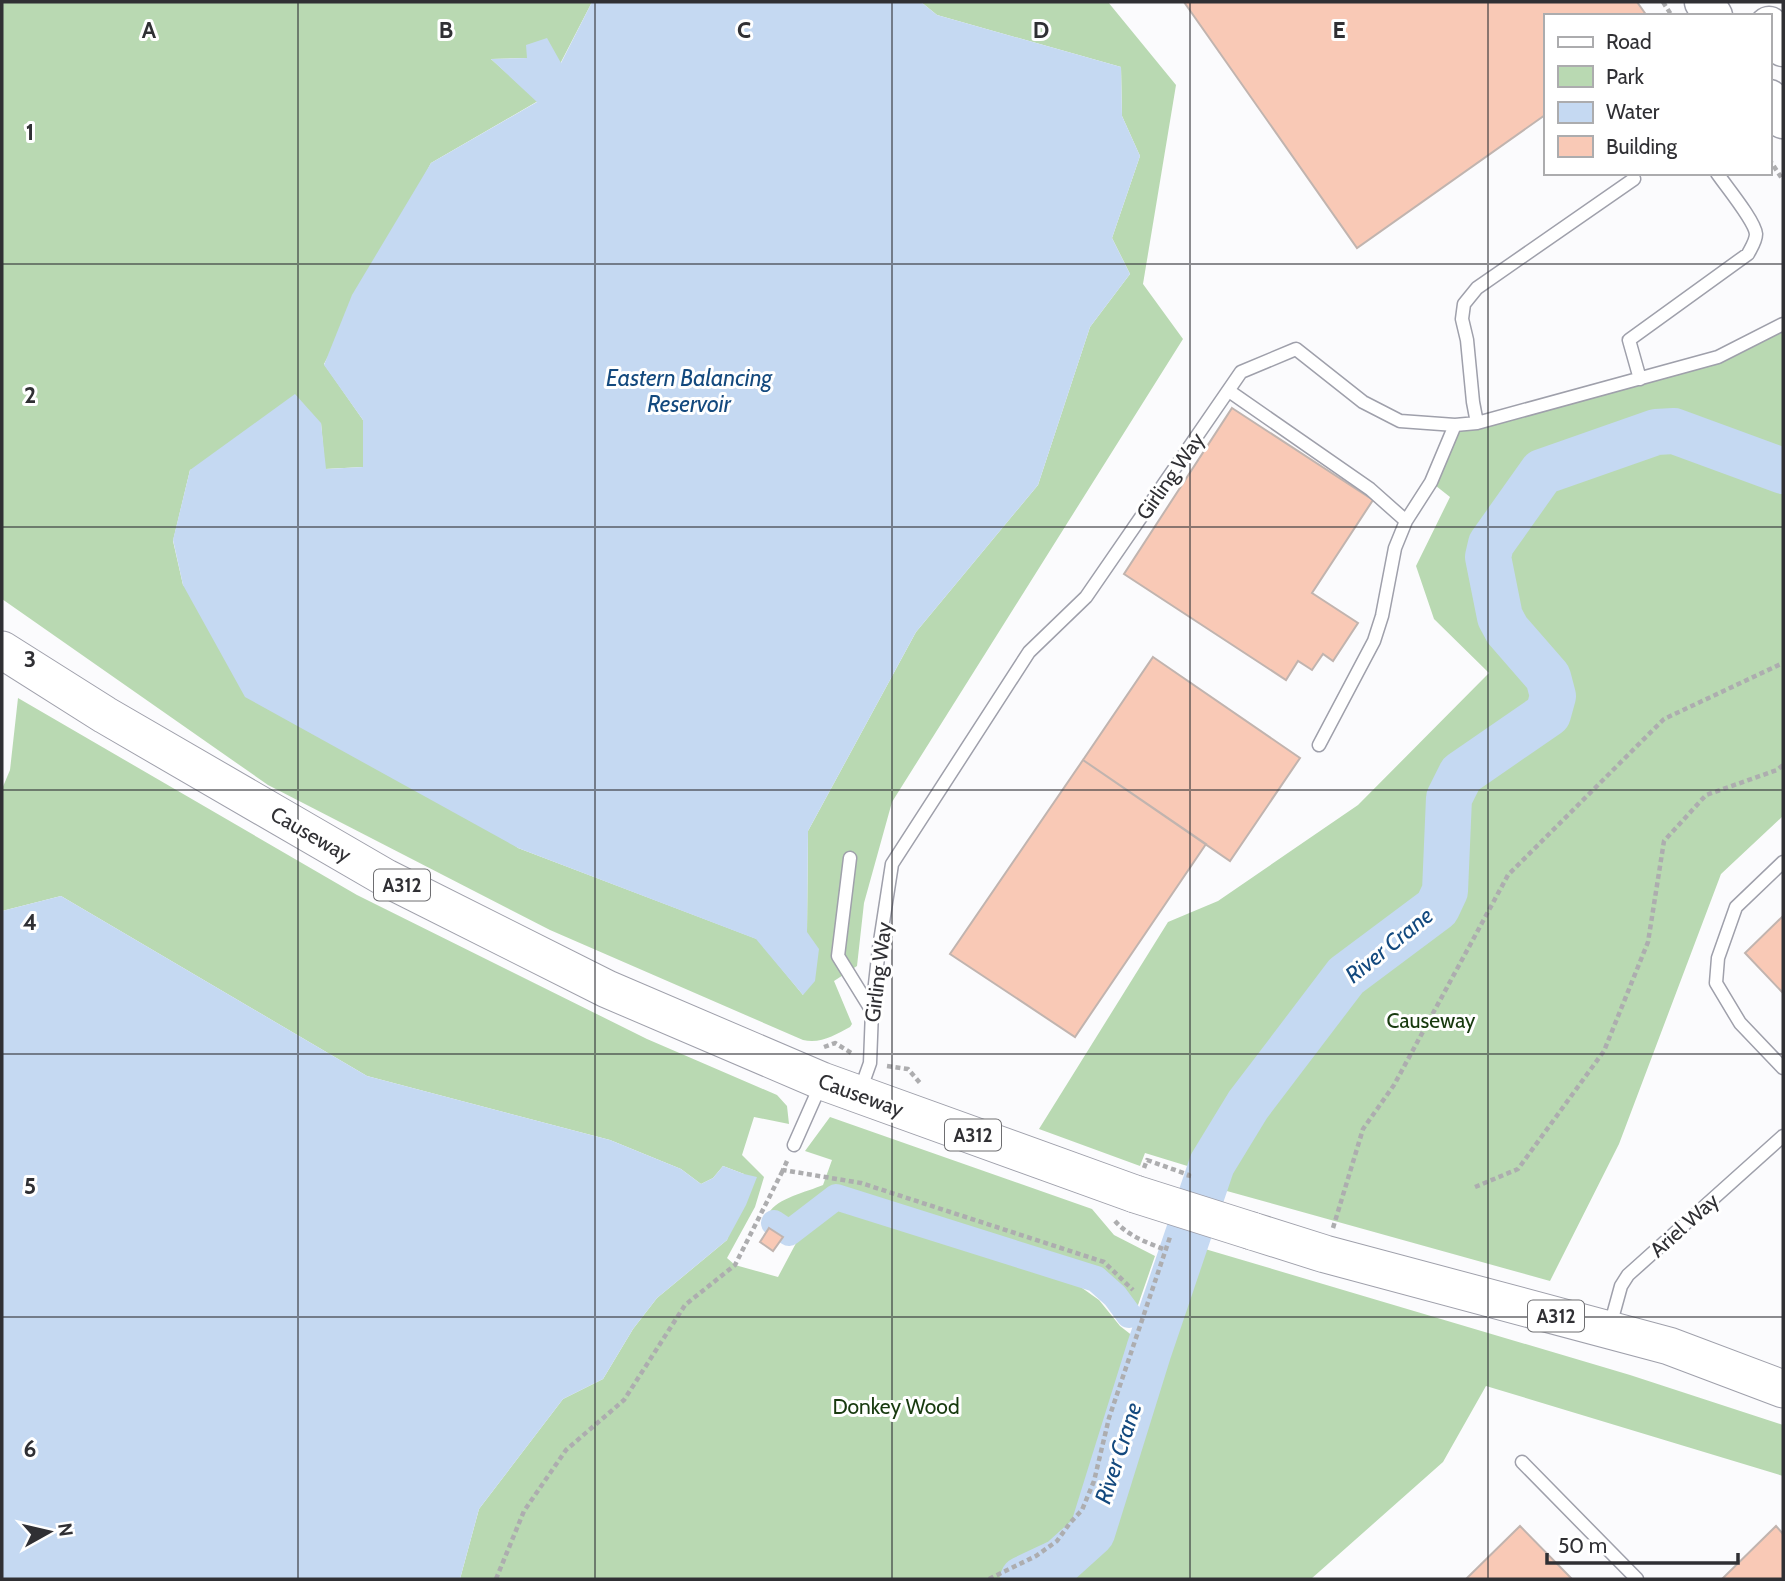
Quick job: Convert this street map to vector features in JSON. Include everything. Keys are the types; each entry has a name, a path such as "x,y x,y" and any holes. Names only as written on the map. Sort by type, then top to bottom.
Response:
{"highway":[{"path":"1771,29 1783,47"},
{"path":"1771,102 1783,119"}],"main road":[{"name":"Causeway","path":"2,650 105,715 386,878 607,989 864,1079 1119,1204 1252,1231 1325,1254 1669,1346 1783,1389"}],"lane":[{"path":"1640,379 1629,340 1748,254 1754,243 1756,233 1752,223 1718,175"},
{"path":"1477,423 1462,319 1464,304 1477,288 1634,178"},
{"name":"Girling Way","path":"864,1079 892,864 1029,652 1086,597 1241,372 1296,349 1363,402 1400,421 1455,425 1477,423 1718,357 1783,324"},
{"path":"1229,391 1370,489 1405,521"},
{"path":"1319,745 1374,641 1382,616 1395,548 1405,521 1431,482 1455,425"},
{"path":"850,858 838,956 872,1011"},
{"path":"1783,862 1736,907 1718,958 1716,983 1740,1023 1783,1068"},
{"path":"794,1144 822,1065"},
{"name":"Ariel Way","path":"1608,1330 1621,1286 1629,1275 1783,1136"},
{"path":"1522,1462 1637,1579"}],"path":[{"path":"1771,162 1783,180"},
{"path":"1333,1229 1363,1129 1394,1085 1508,875 1664,719 1783,663"},
{"path":"1475,1187 1518,1169 1604,1051 1648,942 1664,841 1706,795 1777,770 1783,765"},
{"path":"822,1065 835,1043 864,1079 908,1069 922,1086"},
{"path":"496,1579 524,1511 566,1450 624,1400 685,1305 735,1265 794,1144"},
{"path":"1147,1160 1189,1175 1185,1187"},
{"path":"783,1170 861,1183 1104,1262 1133,1290"},
{"path":"1119,1204 1121,1227 1144,1242 1166,1250"},
{"path":"989,1579 1036,1556 1057,1541 1082,1510 1094,1481 1109,1418 1174,1225"}],"green space":[{"path":"2,2 592,2 560,64 527,58 491,59 538,101 431,163 324,364 363,420 363,467 325,469 321,423 190,470 173,541 183,585 518,848 757,939 803,995 808,831 916,632 1038,485 1090,327 1130,274 1112,238 1140,156 1122,116 1121,67 937,15 921,2 1108,2 1176,85 1143,284 1183,339 892,802 864,903 857,966 834,981 852,1024 850,1027 822,1040 803,1040 550,930 268,785 2,599"},
{"name":"Causeway","path":"1783,324 1783,816 1721,874 1619,1144 1550,1281 1216,1188 1220,1176 1145,1153 1140,1166 1039,1129 1168,922 1218,901 1358,805 1489,673 1434,619 1416,566 1450,497 1431,482 1455,425 1718,357"},
{"name":"Donkey Wood","path":"18,698 357,895 647,1039 777,1095 787,1106 789,1124 754,1117 742,1155 764,1177 755,1207 727,1258 735,1265 778,1277 803,1230 838,1204 1068,1278 1099,1300 1120,1326 1143,1344 1090,1508 1075,1531 1000,1579 460,1579 479,1509 563,1399 603,1379 633,1329 657,1298 727,1240 744,1174 723,1166 713,1178 701,1184 681,1169 610,1140 367,1076 61,896 2,911 2,789 10,770"},
{"path":"830,1117 1092,1209 1114,1235 1155,1256 1137,1308 1100,1272 836,1192 789,1228 769,1213 785,1199 823,1185 832,1160 805,1151"},
{"path":"1205,1249 1630,1375 1783,1425 1783,1476 1486,1386 1443,1462 1311,1579 1072,1579 1103,1545"}],"water":[{"name":"Eastern Balancing Reservoir","path":"592,2 921,2 937,15 1121,67 1122,116 1140,156 1112,238 1130,274 1090,327 1038,485 916,632 808,831 807,932 819,949 815,981 803,995 756,939 518,848 245,697 183,585 173,540 190,470 295,394 321,423 326,469 363,467 363,420 324,365 352,295 431,163 537,102 491,59 527,58 526,45 547,38 561,63"},
{"path":"61,896 367,1076 610,1140 681,1169 701,1184 713,1178 723,1166 757,1177 746,1205 727,1240 657,1298 633,1329 603,1379 563,1399 479,1509 460,1579 2,1579 2,911"}],"building":[{"path":"1184,2 1637,2 1646,14 1544,14 1544,116 1357,248"},
{"path":"1232,408 1373,500 1312,593 1358,623 1333,661 1323,654 1312,670 1298,661 1286,680 1124,574"},
{"path":"1153,657 1300,758 1230,861 1083,760"},
{"path":"1083,760 1206,844 1075,1037 950,954"},
{"path":"1783,916 1783,993 1745,953"},
{"path":"769,1228 783,1237 773,1251 760,1242"},
{"path":"1520,1526 1572,1579 1466,1579"},
{"path":"1776,1526 1783,1534 1783,1579 1722,1579"}],"waterway":[{"name":"River Crane","path":"1023,1579 1061,1561 1092,1533 1149,1350 1212,1164 1248,1105 1346,976 1437,908 1445,891 1449,798 1461,774 1548,714 1553,696 1548,677 1507,630 1500,617 1488,557 1491,544 1542,472 1656,432 1674,431 1783,471"},
{"path":"774,1223 789,1233 836,1197 1096,1279 1115,1296 1129,1315"},
{"name":"River Crane","path":"1146,1337 1149,1350"}]}
